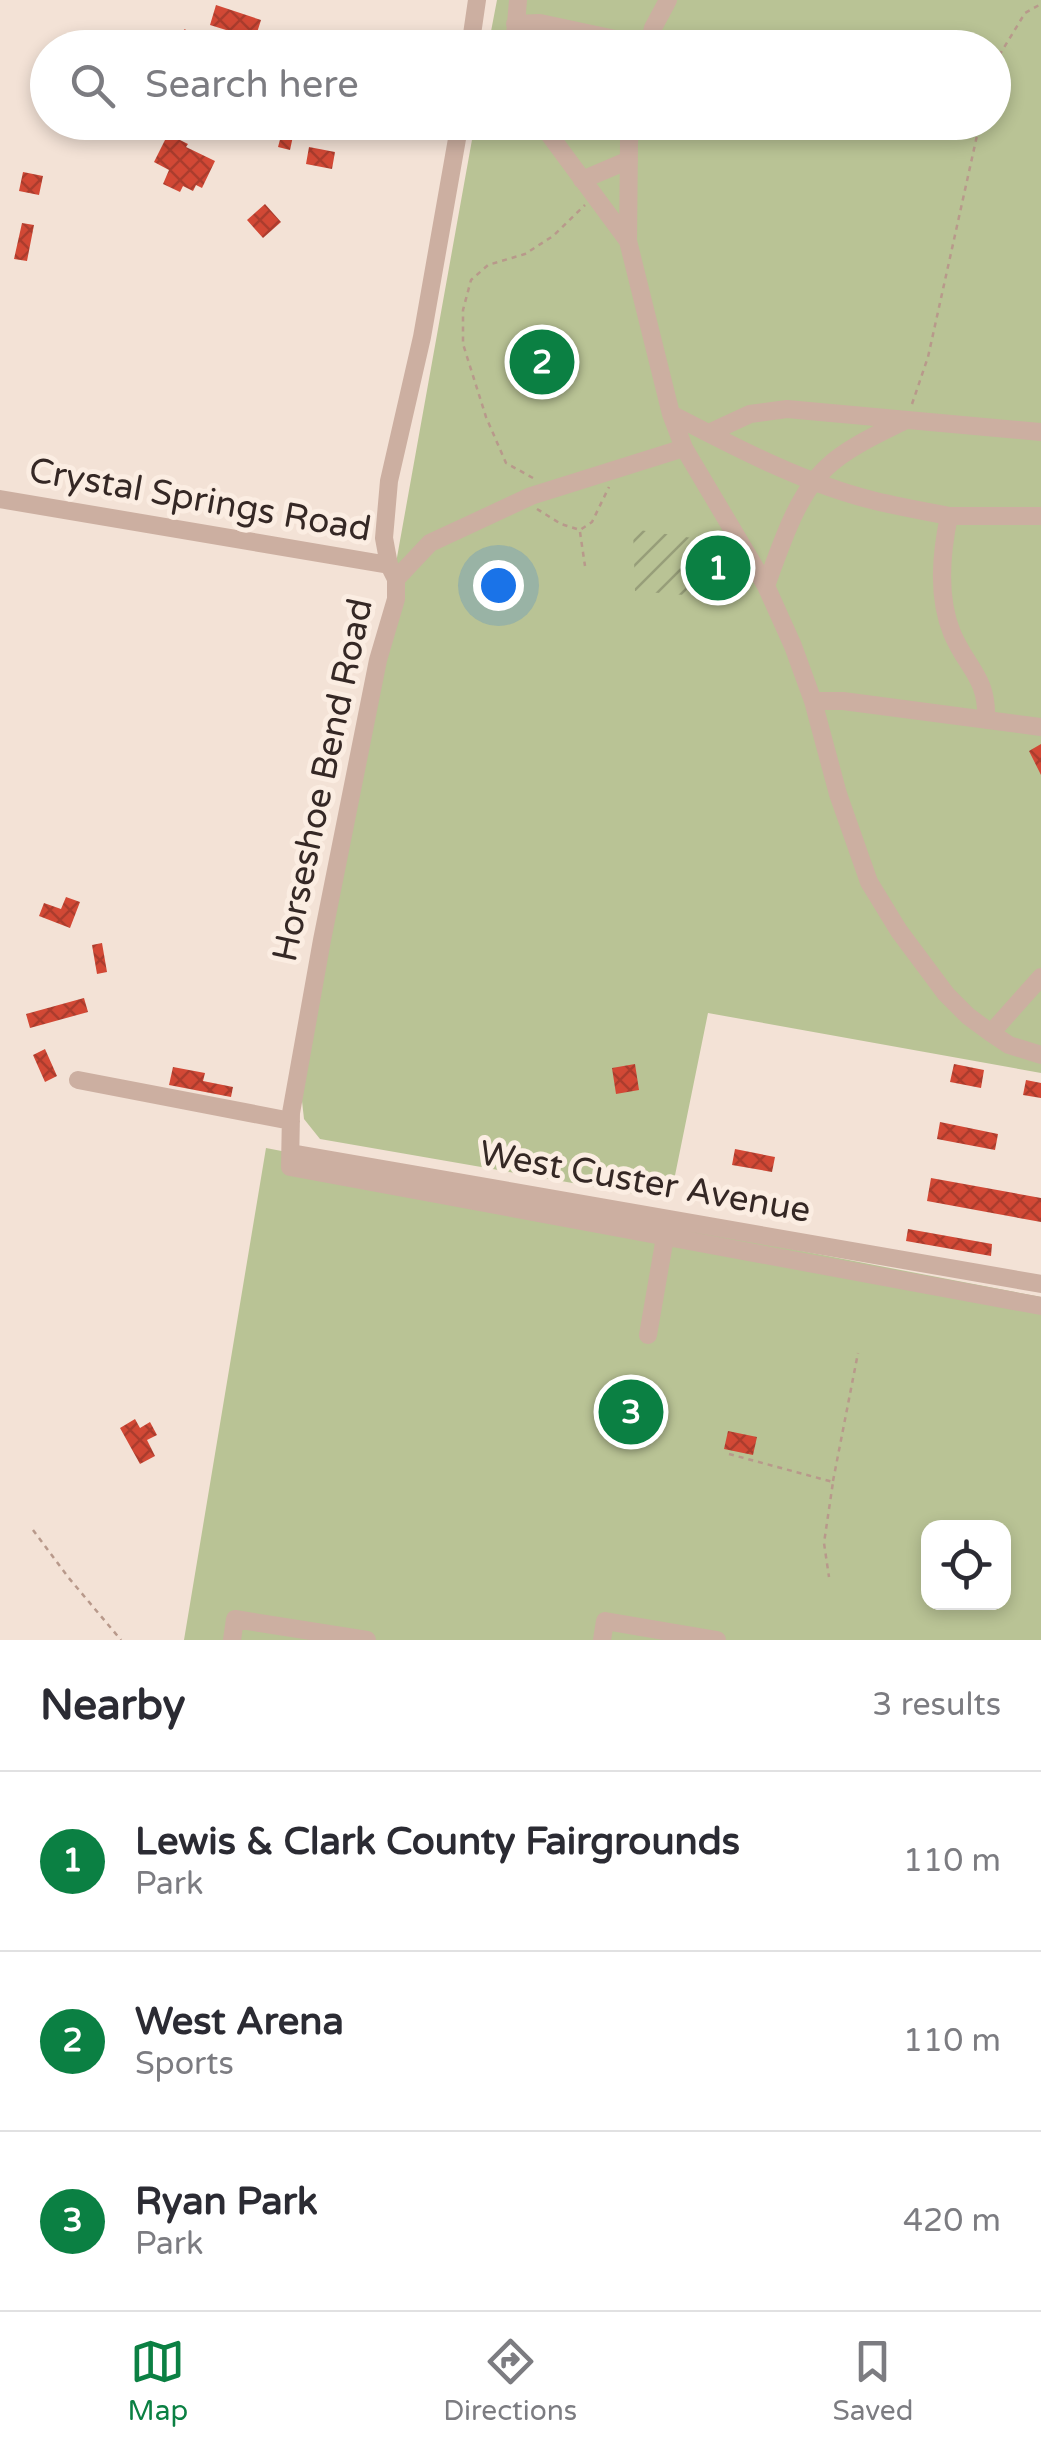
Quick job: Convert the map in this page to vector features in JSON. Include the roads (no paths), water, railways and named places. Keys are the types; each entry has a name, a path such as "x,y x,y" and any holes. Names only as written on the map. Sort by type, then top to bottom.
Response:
{"street":[{"path":"473,30 477,0"},
{"path":"515,30 518,0"},
{"path":"652,30 668,0"},
{"path":"515,24 540,23 572,30"},
{"name":"Horseshoe Bend Road","path":"291,1122 322,940 378,660 396,599 384,538 389,481 422,336 457,140"},
{"path":"553,140 628,241"},
{"path":"629,140 628,241 672,414 684,448 766,586 794,646 869,882 899,931 946,994 991,1033 1041,1055"},
{"path":"582,180 629,160"},
{"path":"709,434 750,414 787,410 1041,432"},
{"path":"672,414 784,470 864,498 949,516 1041,516"},
{"path":"766,586 786,533 826,467 907,419"},
{"path":"393,572 430,542 523,500 684,448"},
{"name":"Crystal Springs Road","path":"0,499 393,572"},
{"path":"949,516 941,586 947,620 986,695 986,720"},
{"path":"813,701 843,701 1041,727"},
{"path":"991,1033 1041,977"},
{"path":"78,1080 291,1122 290,1167 1041,1306"},
{"name":"West Custer Avenue","path":"291,1154 1041,1284"},
{"path":"648,1334 665,1236"},
{"path":"232,1640 235,1619 368,1640"},
{"path":"602,1640 606,1621 706,1639"}],"place":[{"name":"West Arena","path":"542,362"},
{"name":"Lewis & Clark County Fairgrounds","path":"718,568"},
{"name":"Ryan Park","path":"631,1412"}]}
